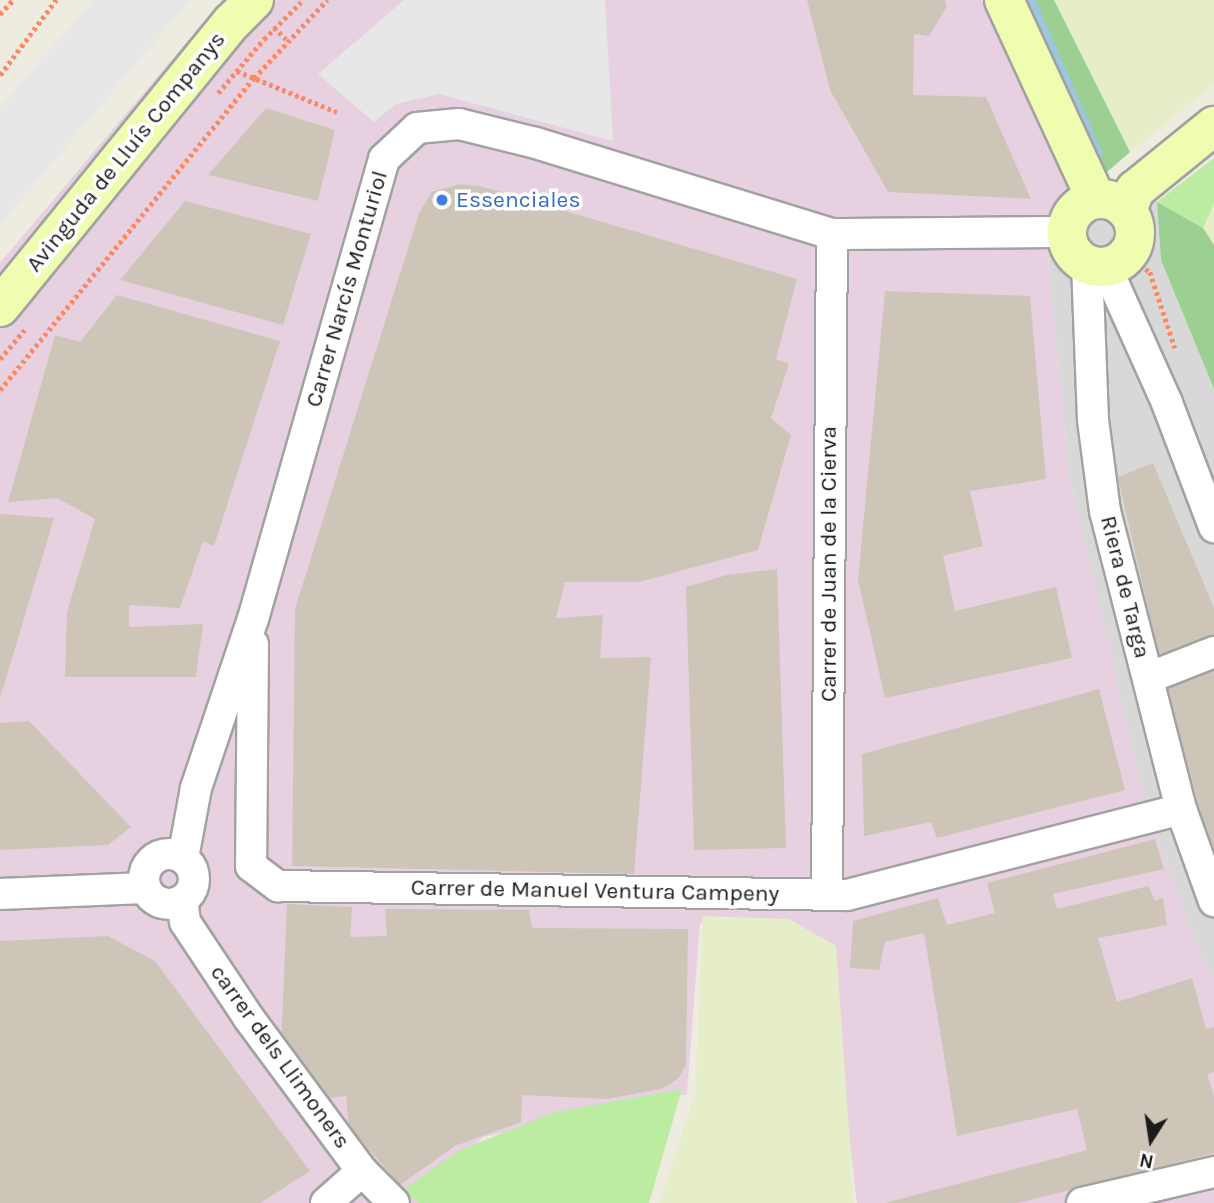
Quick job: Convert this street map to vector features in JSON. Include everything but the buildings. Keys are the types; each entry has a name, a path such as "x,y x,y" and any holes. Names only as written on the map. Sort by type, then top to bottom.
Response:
{"street":[{"name":"Avinguda de Lluís Companys","path":"0,307 232,22 254,0"},
{"path":"1004,0 1112,205 1135,232 1134,244 1126,256 1096,266"},
{"name":"Carrer Narcís Monturiol","path":"183,859 195,789 253,619 384,159 417,128 459,124 523,140 832,234 1066,232"},
{"path":"1214,126 1135,190 1112,205 1075,210 1066,232 1070,248 1096,266 1167,403 1214,527"},
{"name":"Carrer de Juan de la Cierva","path":"827,894 832,234"},
{"name":"Riera de Targa","path":"1096,266 1093,420 1104,498 1181,809 1214,901"},
{"name":"Carrer de Manuel Ventura Campeny","path":"253,619 251,866 278,887 847,895 1181,809"},
{"path":"1148,678 1214,652"},
{"path":"166,855 183,859 192,869 194,878 193,887 182,900 165,904 150,895 145,888 144,876 152,861 166,855"},
{"path":"0,894 145,888"},
{"name":"carrer dels Llimoners","path":"182,900 186,922 241,1006 362,1171 394,1203"},
{"path":"326,1203 362,1171"},
{"path":"1082,1203 1214,1172"}],"path":[{"path":"0,14 13,0"},
{"path":"0,75 56,0"},
{"path":"0,390 254,78 327,0"},
{"path":"237,71 337,112"}],"shaded area":[{"path":"93,0 190,0 0,225 0,107"},
{"path":"222,0 1019,0 1098,180 1048,255 1069,474 1147,811 1194,937 1214,980 1214,1203 857,1203 826,942 700,923 687,1094 483,1137 419,1203 0,1203 0,263"},
{"path":"404,0 605,0 613,141 439,94 396,104 374,122 318,74"},
{"path":"1098,180 1157,202 1161,260 1214,389 1214,980 1194,937 1147,811 1069,474 1048,255"}],"green space":[{"path":"1019,0 1054,0 1130,152 1098,180"},
{"path":"1054,0 1214,0 1214,84 1130,152"},
{"path":"1214,158 1214,203 1203,228 1157,202"},
{"path":"1157,202 1203,228 1214,245 1214,389 1161,260"},
{"path":"1214,203 1214,245 1203,228"},
{"path":"703,916 789,919 836,946 854,1203 659,1203 695,1094"},
{"path":"682,1089 649,1203 418,1203 403,1190 458,1151 555,1112"}],"waterway":[{"path":"1031,0 1099,154"}],"place":[{"name":"Essenciales","path":"442,200"}]}
